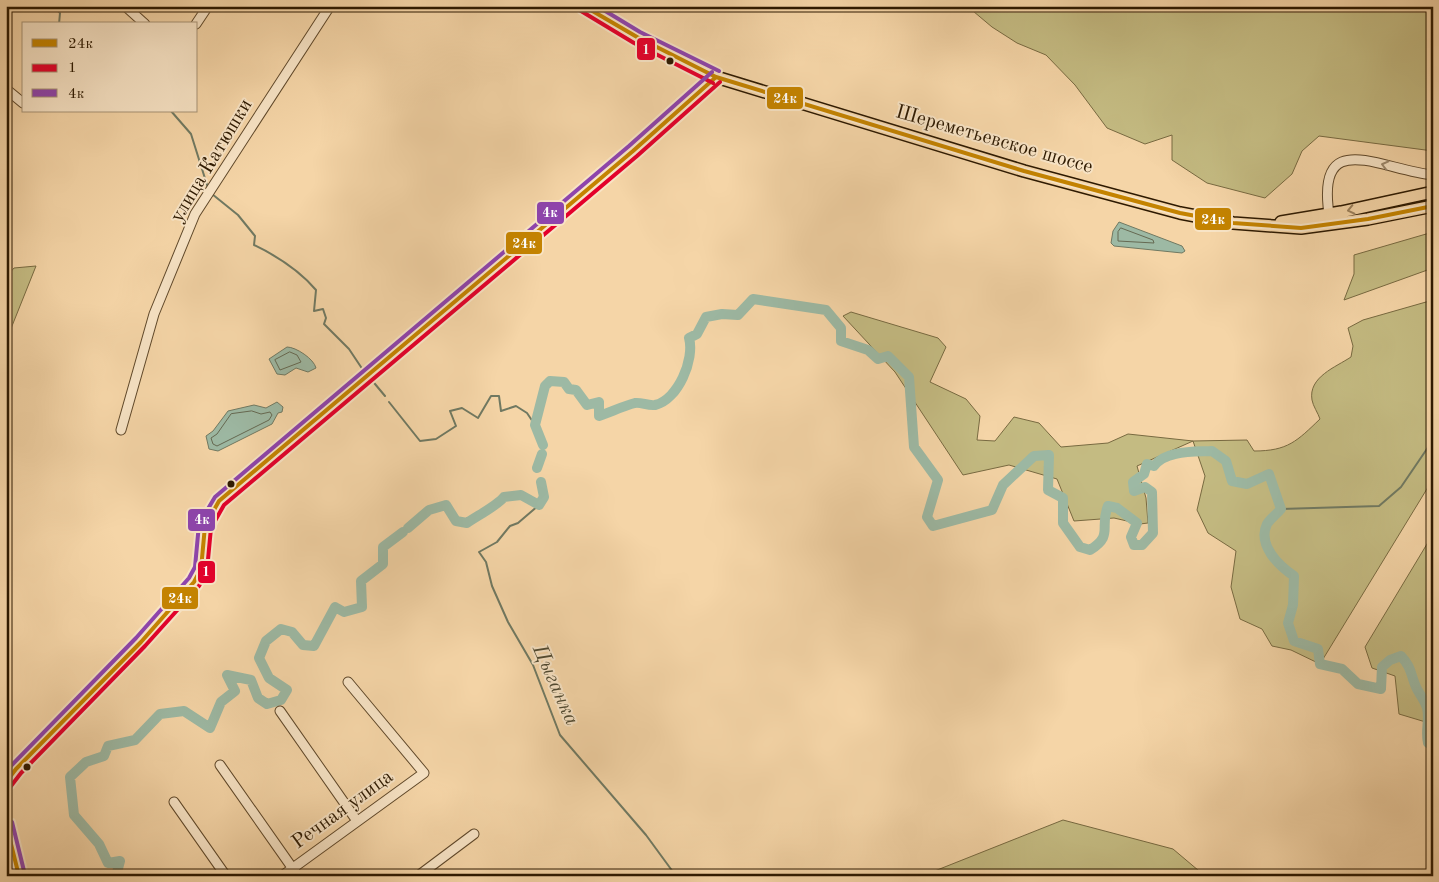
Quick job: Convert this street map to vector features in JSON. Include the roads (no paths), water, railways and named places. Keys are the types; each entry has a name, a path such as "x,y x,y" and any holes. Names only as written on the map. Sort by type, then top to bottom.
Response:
{"main road":[{"name":"Шереметьевское шоссе","path":"584,6 636,37 716,77 1024,171 1180,213 1233,223 1301,228 1330,220"},
{"path":"6,781 141,642 194,582 201,570 205,526 219,501 633,151 716,77"},
{"path":"1330,220 1433,192"},
{"path":"1330,220 1433,206"},
{"path":"6,823 20,876"}],"street":[{"path":"125,6 143,22"},
{"path":"197,22 208,6"},
{"name":"улица Катюшки","path":"121,430 154,314 195,214 330,6"},
{"path":"6,90 22,102"},
{"path":"1330,220 1326,186 1328,176 1332,169 1347,159 1358,159 1433,175"},
{"name":"Речная улица","path":"282,876 295,872 358,821 424,773 348,682"},
{"path":"280,711 358,821"},
{"path":"220,765 295,872"},
{"path":"174,802 226,876"},
{"path":"418,876 474,834"}],"water":[{"path":"1119,222 1182,246 1185,251 1182,253 1114,246 1111,243 1113,231"},
{"path":"287,347 304,354 312,361 316,368 308,372 296,368 285,375 277,374 269,359"},
{"path":"277,402 283,407 282,412 278,413 272,424 218,451 209,449 206,436 213,431 228,411 254,405 266,408"}],"waterway":[{"path":"53,6 60,13 59,22"},
{"path":"172,112 191,134 208,188"},
{"path":"212,194 238,215 255,236 254,245 287,264 316,290 314,311 323,309 326,318 324,324 349,349 363,370"},
{"path":"543,445 535,425 545,386 550,381 564,382 569,389 576,390 587,405 599,402 599,416 635,403 655,405 663,402 671,395 683,378 689,357 689,338 697,334 706,317 722,314 738,315 753,299 826,310 841,328 841,341 868,350 878,359 888,356 909,377 914,447 938,480 927,517 933,526 992,510 1003,485 1034,456 1049,455 1048,490 1063,498 1063,523 1080,547 1090,550 1102,540 1108,506 1117,508 1137,523 1131,537 1134,545 1142,545 1153,533 1152,492 1145,487 1134,491 1133,482 1144,474 1147,464 1154,466 1165,457 1173,454 1212,451 1226,461 1232,481 1247,484 1269,474 1281,509 1267,524 1265,540 1276,561 1294,576 1293,605 1288,623 1294,641 1318,649 1320,664 1342,669 1358,684 1381,689 1382,667 1390,660 1401,656 1409,667 1416,687 1426,705 1428,712 1427,739 1428,743 1433,745"},
{"path":"370,378 385,396"},
{"path":"389,402 420,441 436,439 456,426 450,411 462,408 478,418 491,396 499,396 501,411 516,406 527,413 535,425"},
{"path":"1281,509 1379,506 1401,487 1433,440"},
{"path":"537,468 542,454"},
{"path":"408,528 429,510 446,505 456,521 467,523 504,497 521,495 539,505 544,497 541,482"},
{"name":"Цыганка","path":"539,505 518,523 510,526 497,542 479,552 486,562 492,586 508,622 533,665 560,735 646,835 676,876"},
{"path":"116,876 120,861 108,863 99,844 74,815 70,777 86,762 104,756 108,746 135,740 160,714 184,711 210,728 221,702 235,691 227,675 251,680 258,698 267,704 281,700 287,690 269,678 259,658 266,641 281,629 292,632 303,645 314,646 335,607 344,612 362,607 361,581 383,564 383,547 403,532"}]}
